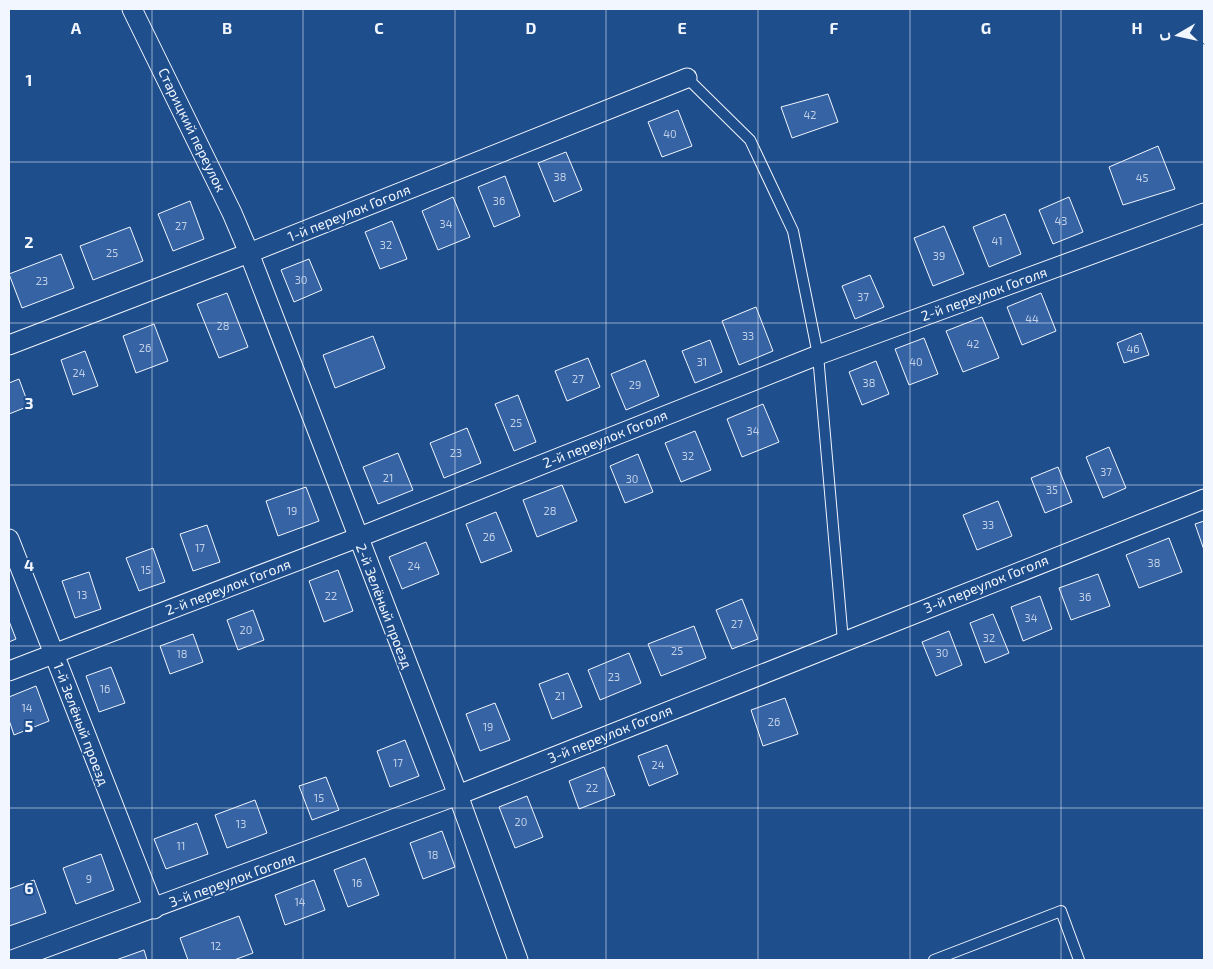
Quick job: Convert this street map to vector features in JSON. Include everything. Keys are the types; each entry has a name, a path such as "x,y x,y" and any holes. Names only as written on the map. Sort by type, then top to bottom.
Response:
{"street":[{"name":"Старицкий переулок","path":"132,9 232,212 249,253"},
{"name":"1-й переулок Гоголя","path":"9,345 249,253 687,78"},
{"name":"2-й переулок Гоголя","path":"9,671 54,652 357,538 818,355 1204,213"},
{"name":"2-й Зелёный проезд","path":"249,253 357,538 458,795 518,960"},
{"name":"3-й переулок Гоголя","path":"12,960 458,795 1204,498"},
{"name":"1-й Зелёный проезд","path":"9,538 154,909"}],"lane":[{"path":"687,78 750,140 793,231 818,355 843,641"},
{"path":"934,960 1061,911 1079,960"}],"building":[{"path":"828,94 838,122 792,138 781,107"},
{"path":"678,110 692,146 662,157 648,122"},
{"path":"1158,146 1175,189 1123,205 1109,167"},
{"path":"566,152 582,190 554,202 538,163"},
{"path":"505,176 520,216 494,227 478,187"},
{"path":"453,197 470,237 438,250 422,211"},
{"path":"1069,197 1083,232 1053,244 1039,210"},
{"path":"190,201 204,239 173,251 158,214"},
{"path":"1005,214 1021,254 989,267 973,227"},
{"path":"392,221 407,259 380,269 365,232"},
{"path":"944,226 964,274 933,286 914,238"},
{"path":"130,227 143,261 93,280 80,246"},
{"path":"61,254 74,288 22,308 9,274"},
{"path":"309,259 322,290 294,302 281,270"},
{"path":"870,275 884,307 855,319 842,286"},
{"path":"227,293 248,347 219,358 197,304"},
{"path":"1041,293 1056,331 1022,345 1007,307"},
{"path":"756,307 773,351 739,365 722,321"},
{"path":"982,317 999,358 963,372 946,331"},
{"path":"154,324 168,361 136,373 123,336"},
{"path":"1141,333 1149,355 1124,363 1117,343"},
{"path":"373,336 385,368 335,388 323,355"},
{"path":"924,338 938,374 909,385 895,349"},
{"path":"710,340 722,372 695,383 682,351"},
{"path":"85,351 98,386 73,395 61,360"},
{"path":"588,358 600,387 567,401 555,371"},
{"path":"645,360 659,396 626,410 611,374"},
{"path":"876,361 889,394 862,405 849,372"},
{"path":"19,379 29,406 9,414 9,383"},
{"path":"518,395 536,442 514,451 495,404"},
{"path":"763,404 779,442 742,457 727,419"},
{"path":"467,428 481,463 444,478 430,443"},
{"path":"695,431 711,470 681,482 665,443"},
{"path":"1109,447 1126,488 1103,498 1086,457"},
{"path":"398,453 413,490 378,504 363,467"},
{"path":"638,454 653,492 625,503 610,466"},
{"path":"1058,467 1072,502 1045,513 1031,478"},
{"path":"562,485 577,521 537,537 523,500"},
{"path":"306,487 319,521 278,536 266,501"},
{"path":"998,501 1012,536 977,550 963,515"},
{"path":"496,512 512,551 481,563 466,524"},
{"path":"1204,521 1204,550 1195,524"},
{"path":"207,525 220,562 193,571 180,534"},
{"path":"1169,538 1182,572 1139,588 1126,555"},
{"path":"426,542 439,574 402,589 389,557"},
{"path":"153,548 165,582 139,591 126,558"},
{"path":"338,570 353,611 324,622 309,581"},
{"path":"89,572 101,609 75,618 62,581"},
{"path":"1098,574 1110,606 1071,620 1059,588"},
{"path":"1040,596 1052,629 1023,641 1011,607"},
{"path":"742,599 758,639 732,649 716,610"},
{"path":"253,610 264,640 238,650 227,620"},
{"path":"993,614 1009,653 985,663 970,623"},
{"path":"9,621 16,639 9,642"},
{"path":"694,626 706,658 661,676 648,644"},
{"path":"949,631 962,665 936,676 922,642"},
{"path":"193,634 203,662 170,674 160,646"},
{"path":"629,653 641,683 600,700 588,670"},
{"path":"111,667 125,703 99,712 86,676"},
{"path":"568,673 582,707 552,719 539,684"},
{"path":"36,686 49,721 14,735 9,720 9,697"},
{"path":"785,698 798,734 763,746 751,710"},
{"path":"495,703 510,740 480,751 466,714"},
{"path":"405,740 419,776 390,787 377,751"},
{"path":"667,745 678,774 649,786 638,756"},
{"path":"604,767 615,795 579,809 569,781"},
{"path":"326,777 339,810 312,820 299,786"},
{"path":"527,796 543,837 515,848 499,807"},
{"path":"255,800 267,833 227,848 215,815"},
{"path":"197,823 208,854 166,869 154,839"},
{"path":"442,831 455,867 423,879 410,843"},
{"path":"101,854 114,890 76,904 63,868"},
{"path":"365,858 379,895 348,907 334,870"},
{"path":"34,880 46,913 9,926 9,889"},
{"path":"314,880 325,910 285,925 275,895"},
{"path":"239,916 253,953 234,960 188,960 180,938"},
{"path":"144,950 147,960 116,960"}]}
